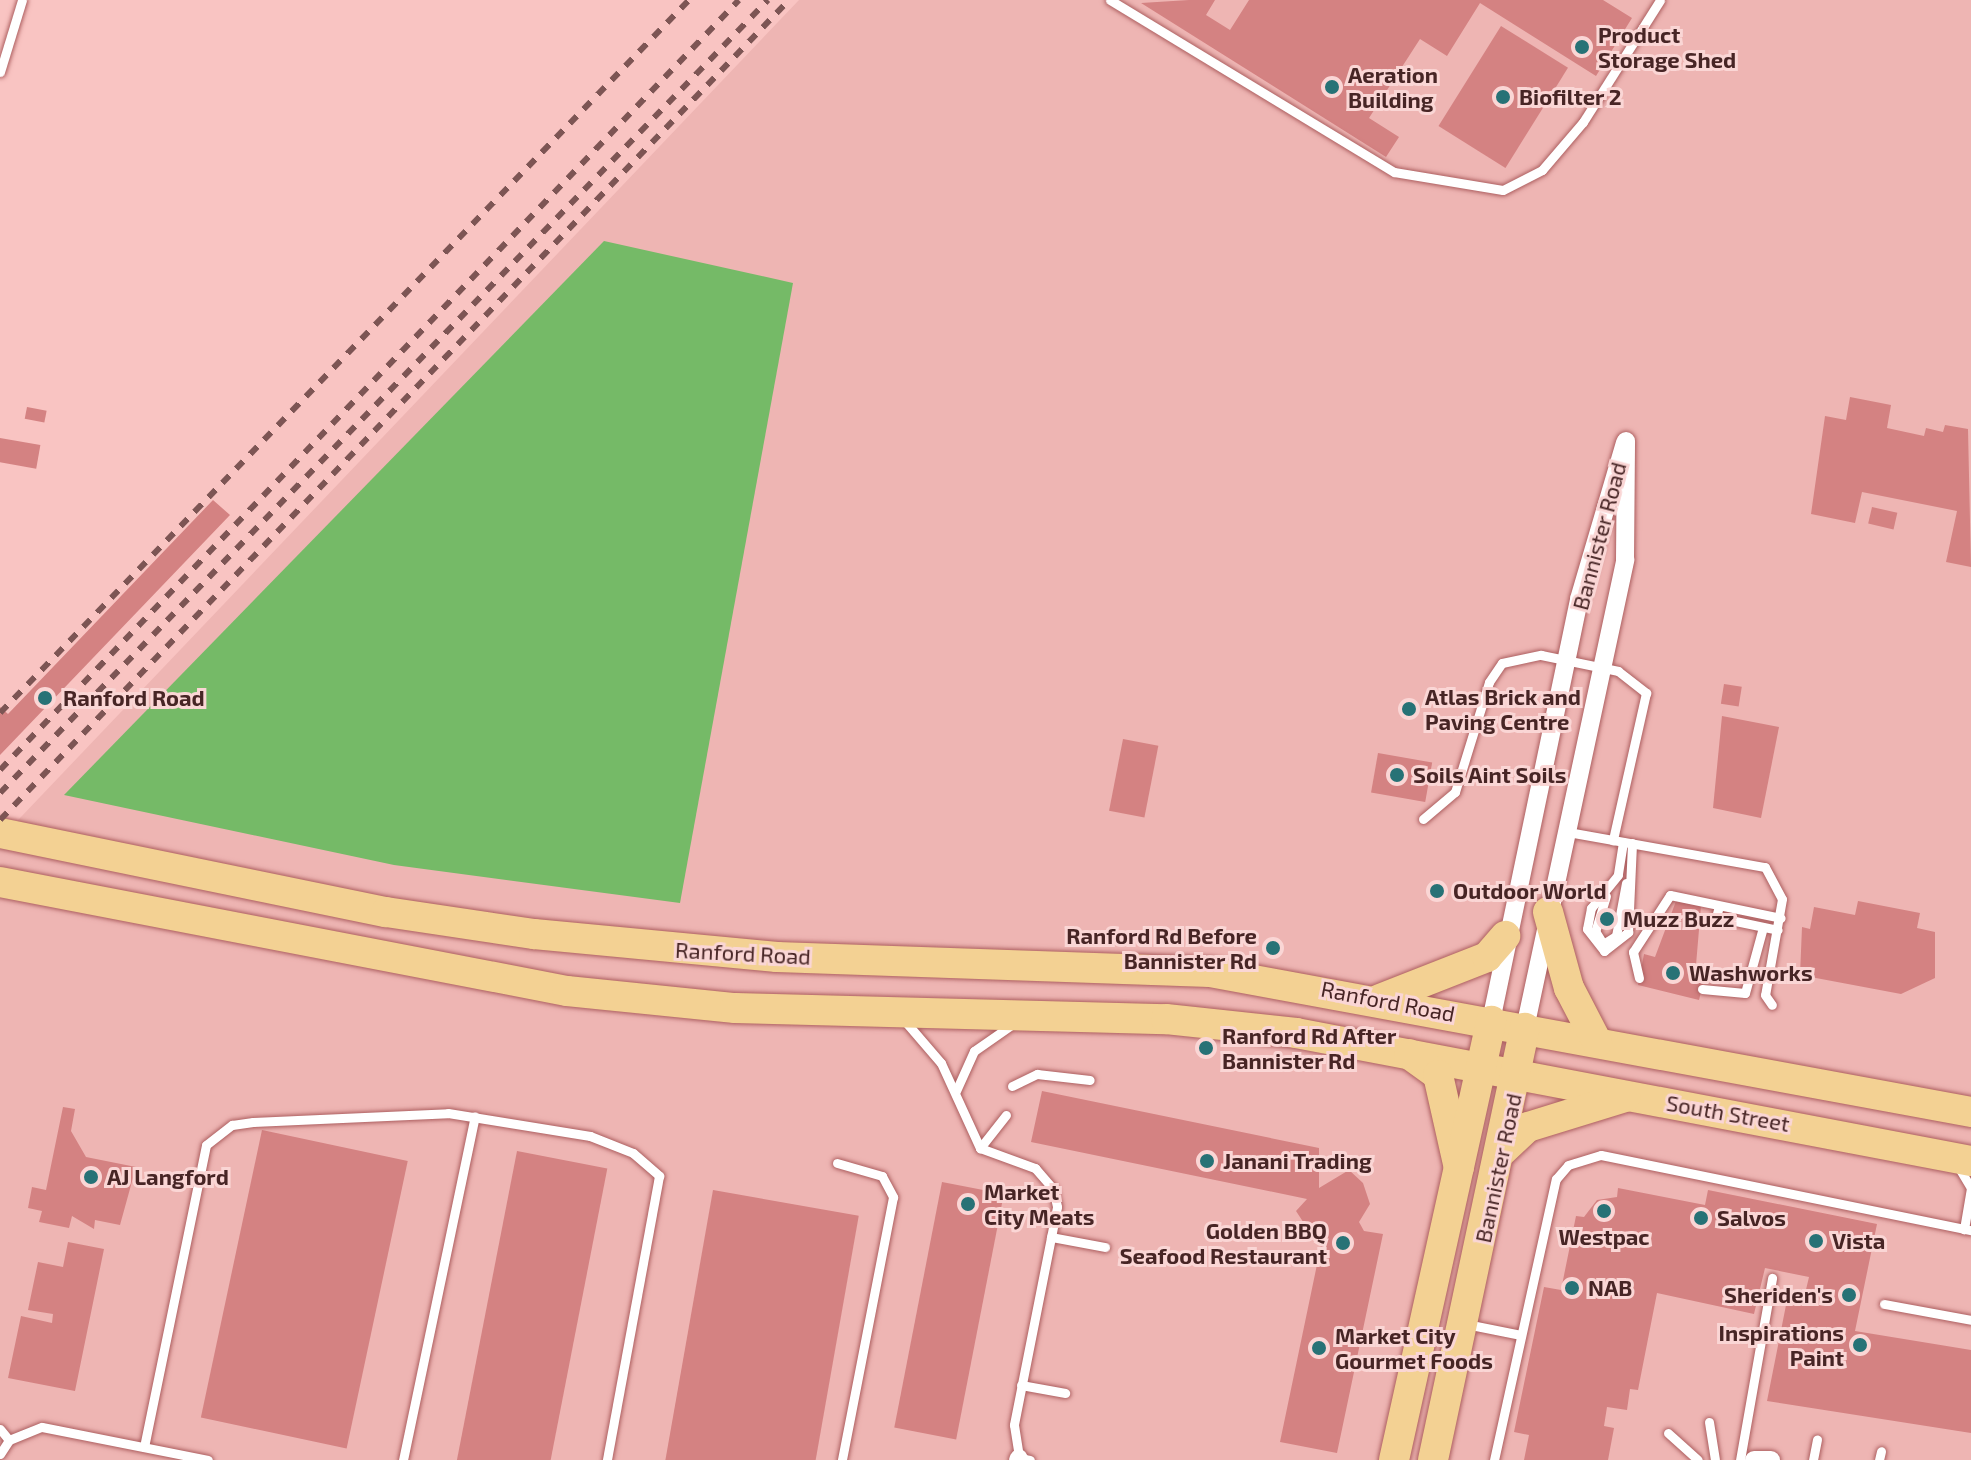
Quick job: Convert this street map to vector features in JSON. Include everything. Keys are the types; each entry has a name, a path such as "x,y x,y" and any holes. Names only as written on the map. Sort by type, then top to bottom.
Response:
{"main road":[{"name":"Ranford Road","path":"12,835 386,912 534,934 777,957 1145,966 1380,999 1491,1021"},
{"path":"0,882 567,991 735,1008 1032,1014 1282,1031 1484,1067"},
{"path":"1548,912 1569,988 1597,1042"},
{"path":"1380,999 1487,957 1505,936"},
{"name":"South Street","path":"1491,1021 1971,1112"},
{"name":"Bannister Road","path":"1394,1460 1461,1180 1491,1021"},
{"name":"Bannister Road","path":"1433,1460 1502,1151 1525,1028"},
{"path":"1404,1051 1438,1075 1461,1180"},
{"name":"South Street","path":"1484,1067 1958,1158"},
{"path":"1502,1151 1546,1119 1631,1096"}],"street":[{"name":"Bannister Road","path":"1491,1021 1505,936 1567,661 1626,441 1625,560 1525,1028"},
{"path":"1754,1460 1771,1460"}],"lane":[{"path":"0,72 22,0"},
{"path":"1110,0 1394,172 1503,190 1542,170 1583,122 1660,0"},
{"path":"1423,819 1455,792 1489,682 1502,663 1518,655 1604,668 1640,683 1647,704 1611,887 1597,898 1587,929 1604,951 1628,932 1634,897 1626,879 1622,842"},
{"path":"1568,832 1765,867 1779,887 1781,918 1765,995 1772,1005"},
{"path":"1639,978 1633,952 1661,902 1682,893 1719,906 1781,918"},
{"path":"1719,906 1716,917 1778,930"},
{"path":"1702,989 1745,993 1763,927"},
{"path":"895,1012 924,1037 956,1091 980,1148 1046,1177 1057,1207 1014,1425 1022,1459"},
{"path":"956,1091 985,1039 1032,1014"},
{"path":"1012,1086 1037,1074 1090,1080"},
{"path":"980,1148 1006,1115"},
{"path":"144,1447 200,1160 217,1133 275,1120 475,1116 590,1136 633,1153 659,1176 607,1460"},
{"path":"403,1460 475,1116"},
{"path":"1494,1460 1556,1179 1585,1158 1968,1229 1971,1188 1958,1158"},
{"path":"837,1163 882,1176 893,1197 842,1460"},
{"path":"1051,1237 1105,1247"},
{"path":"1740,1460 1772,1278"},
{"path":"1884,1304 1971,1320"},
{"path":"1465,1324 1521,1335"},
{"path":"1021,1385 1065,1393"},
{"path":"1709,1422 1715,1460"},
{"path":"0,1454 9,1440 42,1427 208,1460"},
{"path":"0,1429 9,1440"},
{"path":"1668,1433 1698,1460"},
{"path":"1813,1460 1817,1439"}],"shaded area":[{"path":"799,0 1971,0 1971,1460 0,1460 0,839"}],"green space":[{"path":"604,241 793,283 680,903 394,865 64,795"}],"building":[{"name":"Aeration Building","path":"1215,0 1206,15 1230,30 1249,0 1603,0 1632,18 1596,76 1480,3 1447,56 1420,39 1369,118 1399,137 1386,157 1141,3"},
{"name":"Biofilter 2","path":"1501,26 1568,68 1505,168 1438,126"},
{"path":"1850,397 1891,405 1887,428 1924,436 1926,428 1943,432 1945,425 1968,429 1971,567 1946,562 1957,511 1862,492 1855,523 1811,514 1825,416 1846,420"},
{"path":"27,407 47,411 44,423 25,419"},
{"path":"0,438 40,445 36,469 0,462"},
{"path":"213,500 230,515 0,755 0,707 8,714"},
{"path":"1872,507 1897,513 1894,529 1868,524"},
{"path":"1724,684 1742,687 1739,707 1721,704"},
{"path":"1722,716 1779,727 1761,818 1713,808"},
{"path":"1123,739 1158,746 1144,818 1109,811"},
{"path":"1378,753 1432,763 1425,802 1371,792"},
{"path":"1676,901 1701,906 1696,965 1707,968 1699,1000 1638,985 1644,954 1655,957"},
{"path":"1858,901 1920,913 1917,928 1935,932 1935,978 1901,994 1800,975 1802,927 1810,929 1814,907 1855,915"},
{"path":"1042,1091 1319,1148 1319,1188 1349,1170 1363,1183 1370,1204 1359,1222 1364,1231 1383,1234 1337,1453 1280,1442 1324,1231 1311,1234 1296,1211 1307,1199 1031,1142"},
{"name":"AJ Langford","path":"63,1107 75,1109 71,1131 86,1157 136,1167 120,1225 95,1220 94,1229 72,1216 69,1228 39,1222 42,1211 28,1208 32,1187 46,1190"},
{"path":"262,1130 408,1161 347,1449 201,1418"},
{"path":"517,1151 607,1169 551,1460 457,1460"},
{"path":"942,1182 1004,1194 956,1439 894,1427"},
{"path":"1618,1188 1705,1205 1708,1190 1877,1224 1855,1331 1971,1350 1971,1433 1767,1401 1788,1295 1804,1298 1809,1277 1765,1268 1754,1314 1657,1293 1638,1390 1630,1389 1627,1410 1607,1407 1604,1426 1614,1428 1608,1460 1524,1460 1529,1435 1514,1432 1544,1287 1561,1290 1576,1216 1584,1217 1597,1200 1617,1197"},
{"path":"713,1190 859,1216 816,1460 665,1460"},
{"path":"68,1242 104,1249 75,1391 8,1378 21,1316 52,1323 53,1314 28,1310 38,1262 63,1267"}],"railway":[{"path":"0,713 689,0"},
{"path":"0,770 739,0"},
{"path":"0,793 768,0"},
{"path":"0,820 789,0"}],"place":[{"name":"Product Storage Shed","path":"1582,47"},
{"name":"Aeration Building","path":"1332,87"},
{"name":"Biofilter 2","path":"1503,97"},
{"name":"Ranford Road","path":"45,698"},
{"name":"Atlas Brick and Paving Centre","path":"1409,709"},
{"name":"Soils Aint Soils","path":"1397,775"},
{"name":"Outdoor World","path":"1437,891"},
{"name":"Muzz Buzz","path":"1607,919"},
{"name":"Ranford Rd Before Bannister Rd","path":"1273,948"},
{"name":"Washworks","path":"1673,973"},
{"name":"Ranford Rd After Bannister Rd","path":"1206,1048"},
{"name":"Janani Trading","path":"1207,1161"},
{"name":"AJ Langford","path":"91,1177"},
{"name":"Market City Meats","path":"968,1204"},
{"name":"Westpac","path":"1604,1211"},
{"name":"Salvos","path":"1701,1218"},
{"name":"Vista","path":"1816,1241"},
{"name":"Golden BBQ Seafood Restaurant","path":"1343,1243"},
{"name":"NAB","path":"1572,1288"},
{"name":"Sheriden's","path":"1849,1295"},
{"name":"Inspirations Paint","path":"1860,1345"},
{"name":"Market City Gourmet Foods","path":"1319,1348"}]}
